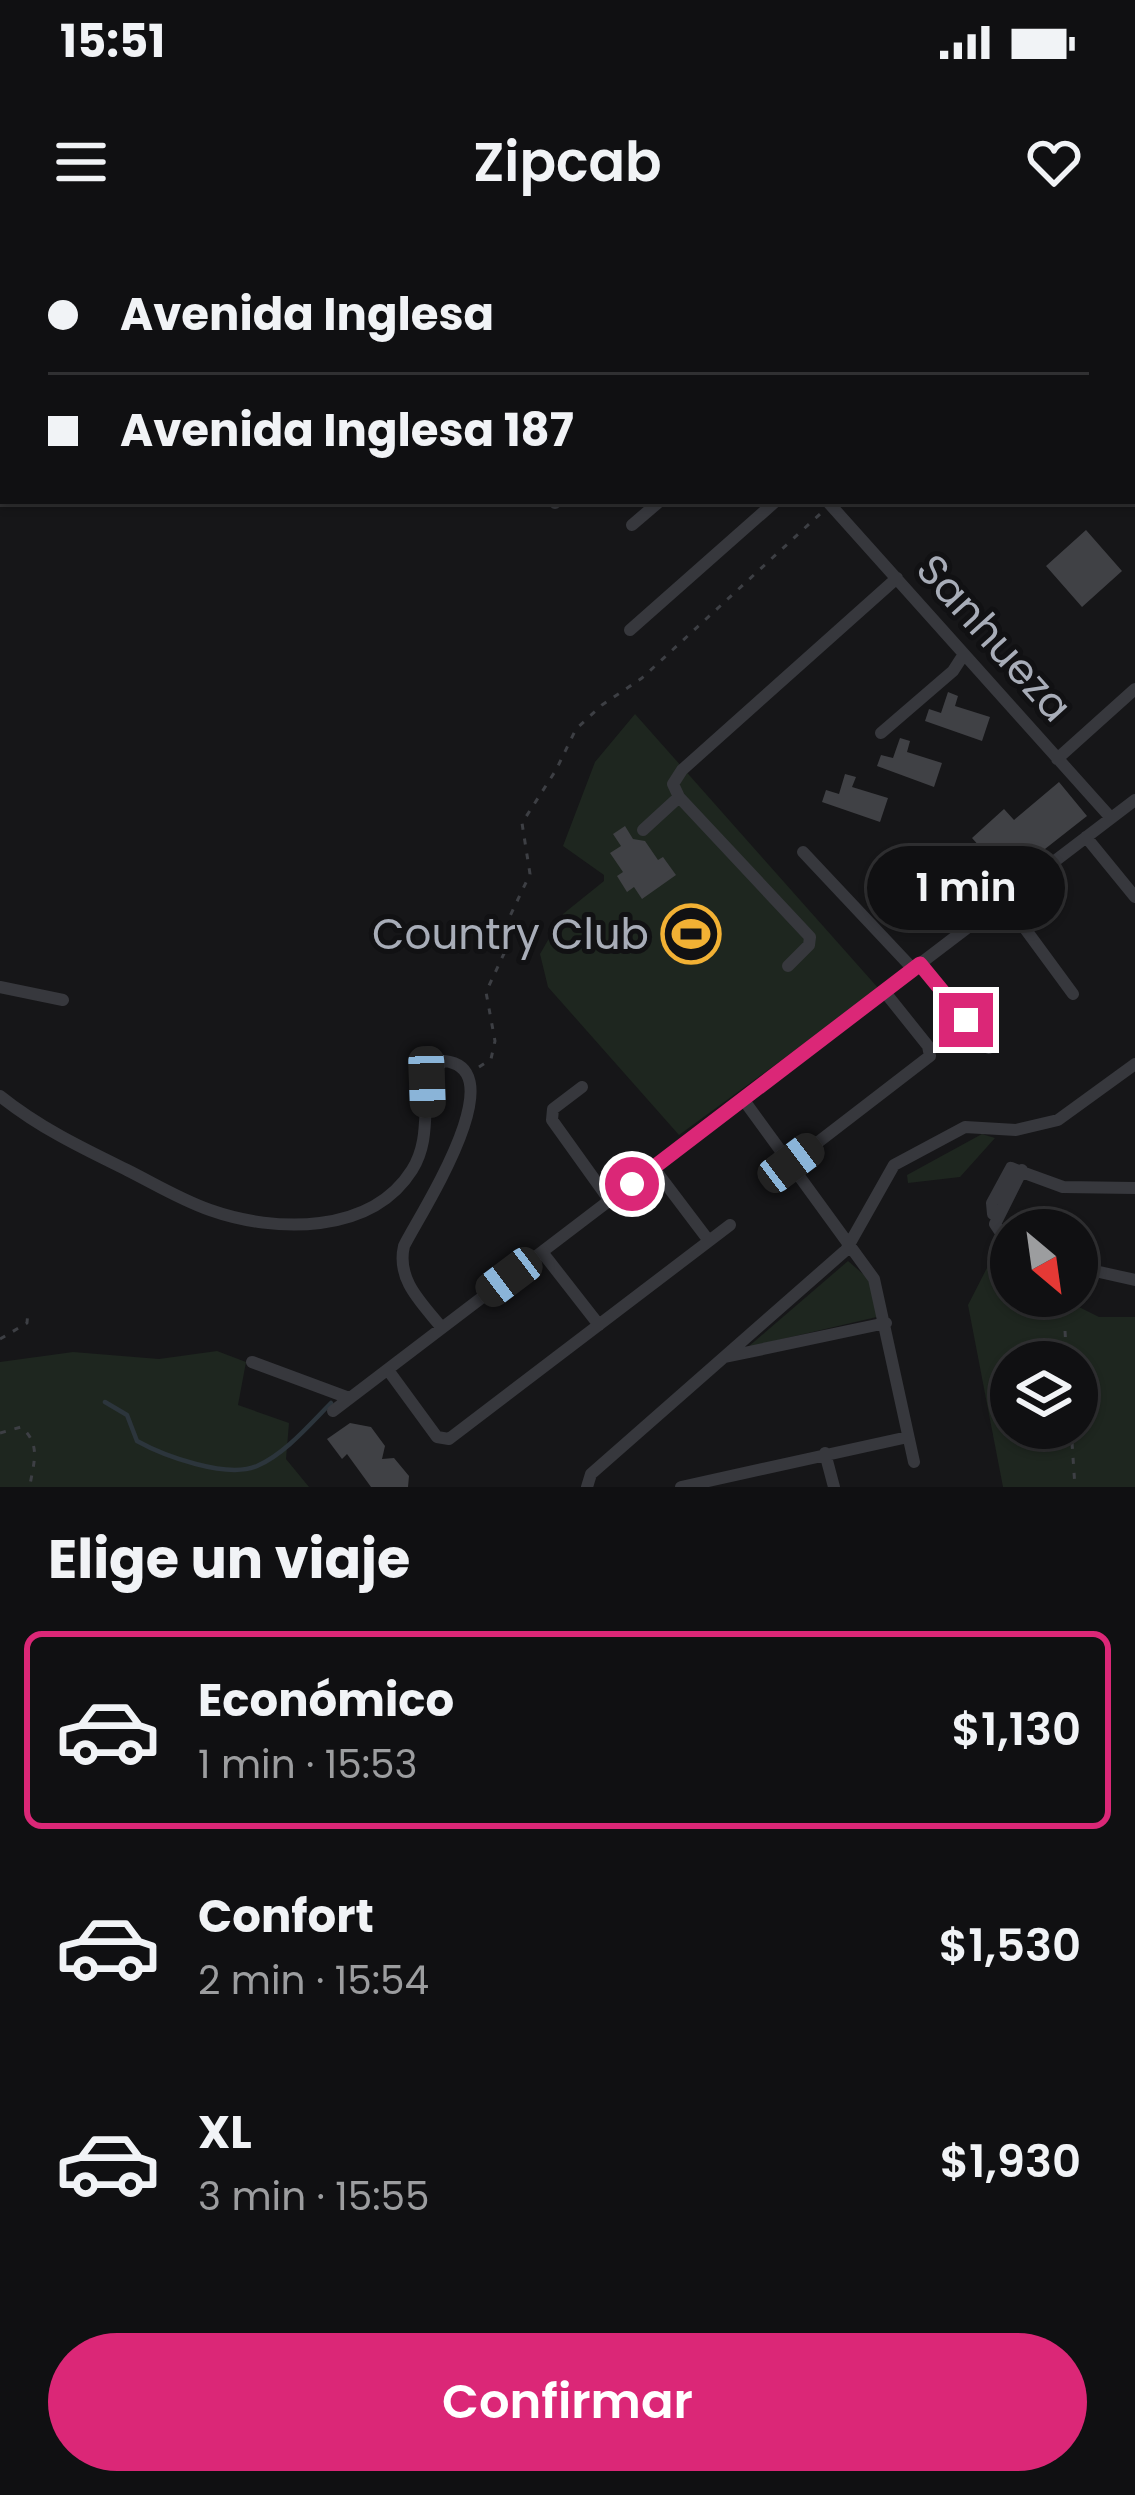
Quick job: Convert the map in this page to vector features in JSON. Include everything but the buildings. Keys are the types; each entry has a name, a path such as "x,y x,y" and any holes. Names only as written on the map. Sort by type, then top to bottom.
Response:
{"street":[{"path":"632,526 657,504"},
{"path":"629,630 773,504"},
{"name":"Sanhueza","path":"830,504 1111,818"},
{"path":"788,966 811,937 673,784 682,770 896,578"},
{"path":"926,684 964,654"},
{"path":"881,734 953,671 964,654"},
{"path":"1058,759 1135,689"},
{"path":"643,830 679,796"},
{"path":"333,1411 1135,800"},
{"path":"1085,837 1135,897"},
{"path":"803,852 989,1048"},
{"path":"1004,900 1073,994"},
{"path":"0,987 63,1000"},
{"path":"791,1163 930,1056 928,1046 884,991"},
{"path":"0,1096 61,1139 190,1202 244,1220 308,1224 360,1213 395,1190 413,1168 423,1143 430,1071 450,1061 462,1066 469,1094 459,1146 402,1253 404,1277 442,1328"},
{"path":"587,1487 593,1471 851,1243 889,1172 900,1162 965,1127 1016,1130 1058,1120 1133,1069"},
{"path":"582,1087 554,1109 552,1120 610,1201"},
{"path":"743,1099 874,1279 914,1462"},
{"path":"653,1167 710,1241"},
{"path":"993,1209 1008,1170 1022,1170 1063,1187 1135,1187"},
{"path":"1002,1209 1022,1170"},
{"path":"388,1370 435,1435 445,1440 730,1226"},
{"path":"542,1252 599,1325"},
{"path":"1098,1272 1135,1280"},
{"path":"724,1358 886,1323"},
{"path":"252,1362 349,1398"},
{"path":"681,1487 908,1437"},
{"path":"825,1453 834,1487"}],"path":[{"path":"467,1075 490,1059 495,1041 486,992 508,944 510,916 530,874 522,823 576,729 642,678 828,504"},
{"path":"0,1339 26,1323 28,1311"},
{"path":"1065,1330 1066,1341"},
{"path":"0,1432 21,1426 32,1437 36,1452 26,1487"},
{"path":"1072,1449 1075,1487"}],"shaded area":[{"name":"Country Club","path":"635,714 879,989 679,1135 548,987 540,954 563,914 604,881 604,875 563,846 595,762"},
{"path":"982,1134 995,1138 960,1177 908,1183 907,1175"},
{"path":"848,1261 870,1280 881,1316 748,1347"},
{"path":"990,1262 990,1317 1135,1317 1135,1487 1003,1487 996,1449 1098,1449 1098,1341 990,1341 990,1419 968,1305"},
{"path":"217,1351 246,1362 238,1405 289,1423 286,1459 309,1487 0,1487 0,1362 73,1352 159,1359"}],"waterway":[{"path":"105,1402 127,1415 137,1441 179,1459 229,1470 267,1461 331,1403"}],"place":[{"name":"Country Club","path":"691,934"}],"route":[{"path":"632,1184 920,964 966,1020"}]}
